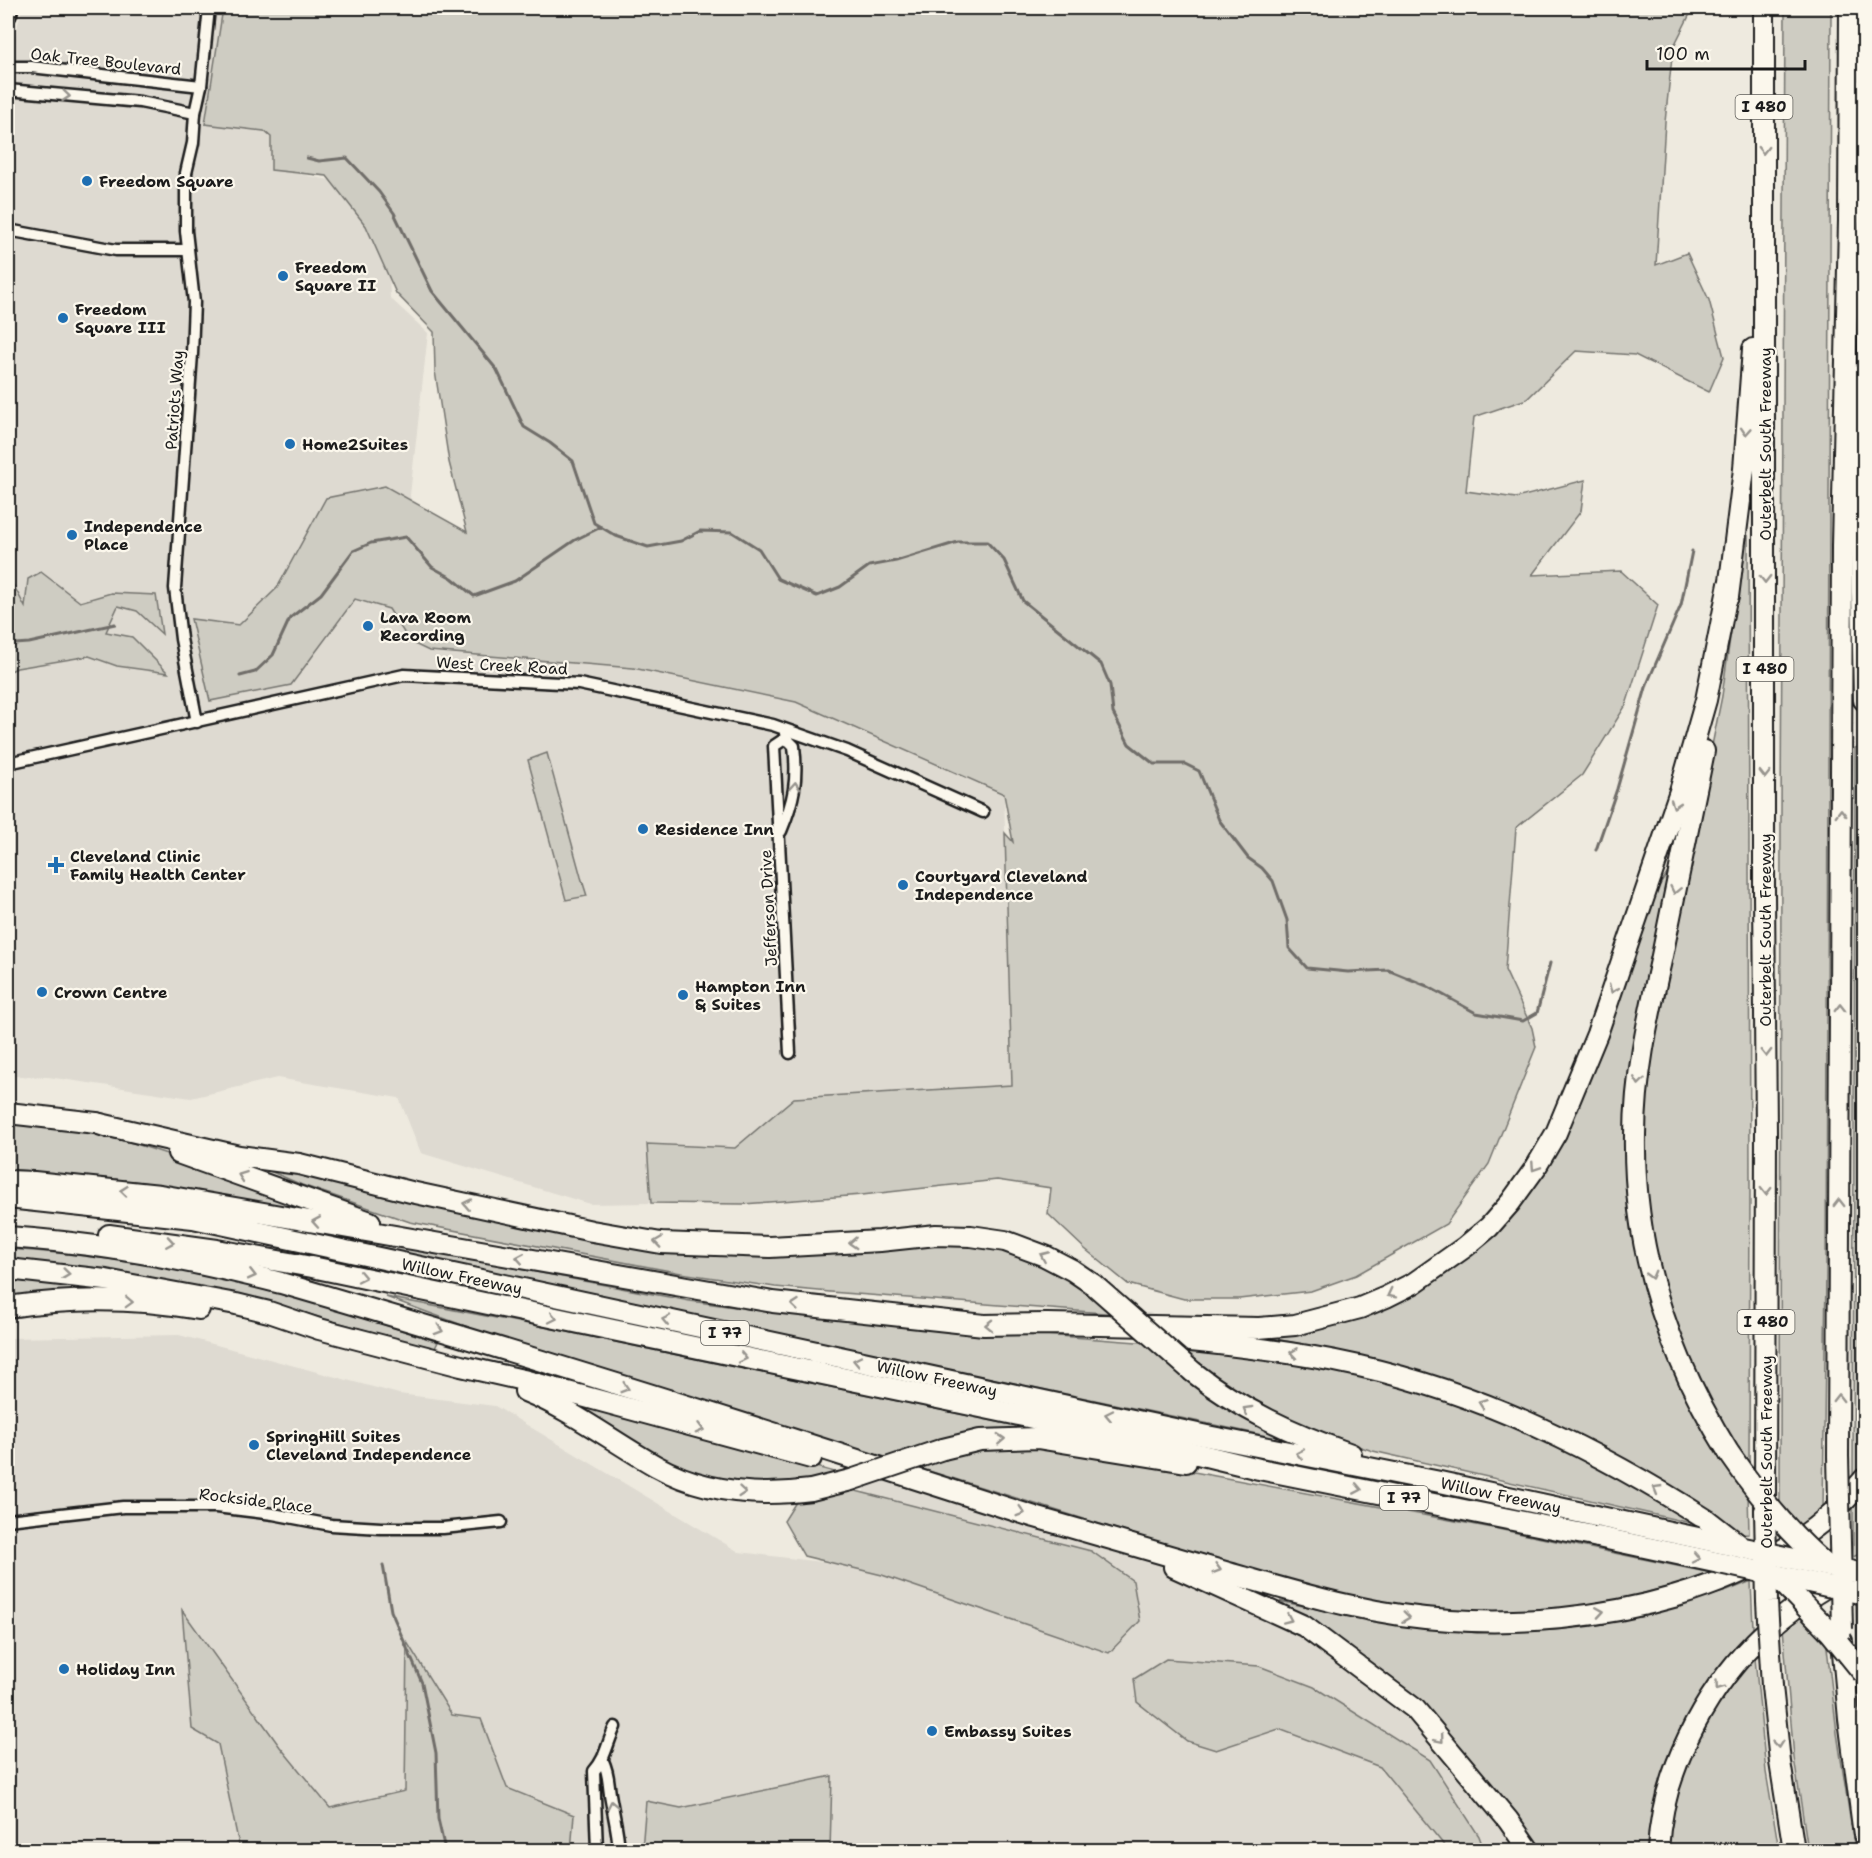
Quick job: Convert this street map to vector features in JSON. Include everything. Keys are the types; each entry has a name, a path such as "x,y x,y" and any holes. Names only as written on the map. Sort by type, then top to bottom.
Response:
{"highway":[{"name":"Outerbelt South Freeway","path":"1764,8 1767,1132 1765,1511 1772,1686 1780,1762 1794,1851"},
{"path":"1850,8 1849,221 1842,558 1838,1456 1842,1629 1849,1719 1864,1835"},
{"path":"1763,206 1744,469 1729,584 1709,726 1644,1041 1637,1097 1635,1170 1649,1270 1660,1310 1691,1387 1729,1453 1780,1520 1805,1546 1864,1595"},
{"path":"1849,221 1857,337 1864,700"},
{"path":"8,1181 160,1195 773,1302 984,1325 1047,1324 1226,1329 1294,1325 1335,1316 1386,1298 1439,1266 1488,1227 1510,1203 1536,1167 1556,1133 1597,1034 1673,812 1696,739 1716,656 1729,584"},
{"path":"8,1113 96,1123 239,1156 299,1164 434,1197 592,1231 661,1243 770,1247 880,1241 936,1235 971,1236 1005,1241 1045,1256 1095,1285 1193,1372 1232,1401 1257,1416 1351,1454 1440,1482"},
{"path":"96,1123 363,1220 477,1250"},
{"name":"Willow Freeway","path":"8,1198 193,1218 1195,1434 1440,1482 1864,1574"},
{"name":"Willow Freeway","path":"8,1226 156,1240 312,1267 1157,1444 1259,1469 1598,1537 1864,1595"},
{"path":"8,1237 77,1243 159,1255 203,1263 281,1283 783,1436 924,1483 1120,1543 1333,1603 1387,1614 1453,1621 1498,1622 1555,1618 1601,1612 1691,1591 1755,1566 1820,1523 1864,1479"},
{"path":"8,1269 106,1280 198,1296 269,1312 319,1329 523,1380 878,1476 924,1483"},
{"path":"8,1307 90,1300 136,1302 184,1306 319,1329"},
{"path":"1047,1324 1101,1333 1256,1347 1360,1366 1491,1407 1570,1441 1662,1491 1707,1520 1794,1593 1864,1674"},
{"path":"461,1366 543,1398 657,1467 710,1487 733,1491 784,1494 811,1490 851,1480 943,1449 980,1440 1037,1438 1164,1459 1259,1469"},
{"path":"1120,1543 1304,1626 1406,1702 1415,1709 1508,1820 1529,1851"},
{"path":"1658,1851 1666,1801 1680,1757 1713,1695 1733,1667 1756,1641 1789,1612 1864,1565"}],"main road":[{"path":"8,14 9,8"}],"street":[{"name":"Patriots Way","path":"198,722 181,639 175,588 194,302 188,250 186,173 193,143 195,113 201,86 209,8"},
{"name":"Oak Tree Boulevard","path":"8,67 31,67 201,86"},
{"path":"8,90 140,102 195,113"},
{"path":"8,230 116,250 188,250"},
{"name":"West Creek Road","path":"8,763 406,675 579,684 773,726 785,734 848,751 983,812"},
{"name":"Jefferson Drive","path":"779,834 794,797 795,784 794,746 785,734 774,746 789,1053"},
{"name":"Rockside Place","path":"8,1520 123,1507 216,1507 331,1525 381,1528 443,1528 501,1522"},
{"path":"597,1851 594,1772 603,1761 615,1727"},
{"path":"603,1761 609,1775 609,1791 618,1833 619,1851"},
{"path":"597,1836 618,1833"}],"shaded area":[{"path":"22,8 223,8 206,123 279,133 279,170 355,185 388,240 390,298 428,333 410,495 429,651 633,668 796,702 1004,794 1012,1085 794,1098 735,1148 647,1144 651,1203 590,1204 421,1153 399,1098 277,1078 191,1098 48,1077 8,1076 8,446 14,397 8,396 8,64"},
{"path":"223,8 1693,8 1673,48 1665,122 1656,265 1687,253 1709,300 1724,357 1709,392 1635,355 1576,351 1527,399 1474,417 1466,491 1516,498 1585,480 1581,511 1532,575 1621,571 1658,605 1626,705 1582,775 1516,828 1505,970 1532,1028 1536,1047 1489,1164 1446,1224 1356,1275 1311,1291 1239,1299 1184,1299 1128,1284 1085,1249 1048,1214 1051,1188 997,1180 862,1195 743,1204 651,1203 647,1144 735,1148 794,1098 1012,1085 1005,833 1013,842 1004,794 796,702 633,668 429,651 410,642 389,609 355,599 291,685 210,701 191,619 239,625 277,588 326,498 385,486 467,532 449,462 435,371 434,332 396,293 366,226 327,176 271,170 271,137 264,131 205,124"},
{"path":"1785,8 1831,8 1823,1510 1798,1528 1780,1508"},
{"path":"1748,535 1749,1468 1683,1354 1646,1223 1643,1088 1722,696 1741,558"},
{"path":"41,572 80,602 111,593 156,595 162,634 137,611 118,606 106,632 132,637 168,673 117,666 89,656 17,668 8,672 8,579 25,607 28,579"},
{"path":"1859,747 1864,799 1864,1467 1853,1483 1855,748"},
{"path":"547,753 587,896 566,900 528,760"},
{"path":"1671,868 1626,1145 1633,1233 1646,1294 1662,1342 1748,1492 1749,1534 1741,1534 1724,1525 1700,1506 1589,1440 1498,1399 1404,1368 1258,1336 1355,1319 1522,1200 1655,892"},
{"path":"8,1122 73,1129 133,1143 247,1180 320,1212 142,1182 8,1169"},
{"path":"263,1168 315,1172 631,1244 954,1242 1013,1251 1070,1276 1117,1314 775,1287 681,1273 410,1222 302,1185"},
{"path":"274,1223 690,1301 875,1322 1150,1343 1291,1441 271,1228"},
{"path":"8,1249 121,1261 177,1270 310,1302 438,1342 435,1348 301,1312 8,1263"},
{"path":"8,1277 139,1293 8,1302"},
{"path":"386,1297 544,1327 1055,1434 887,1459 492,1336"},
{"path":"179,1335 399,1394 495,1406 739,1552 855,1566 867,1464 1120,1543 1304,1626 1415,1709 1529,1850 8,1850 8,1338"},
{"path":"1180,1347 1349,1369 1525,1427 1698,1521 1691,1523 1373,1451 1327,1436 1270,1411 1217,1381"},
{"path":"569,1400 842,1474 793,1485 710,1482 627,1442"},
{"path":"974,1447 1052,1448 1162,1466 1498,1529 1716,1574 1630,1597 1565,1608 1520,1613 1416,1611 1284,1581 913,1466"},
{"path":"852,1490 1091,1551 1133,1581 1140,1621 1109,1653 882,1575 804,1556 784,1521 796,1502"},
{"path":"1864,1496 1864,1552 1853,1557 1853,1508"},
{"path":"1751,1582 1753,1628 1711,1680 1677,1737 1659,1787 1647,1850 1539,1850 1471,1761 1426,1712 1374,1668 1280,1601 1376,1622 1477,1633 1554,1630 1604,1624 1727,1591"},
{"path":"1856,1603 1864,1609 1864,1660 1857,1651"},
{"path":"182,1610 280,1747 330,1808 405,1791 407,1642 452,1715 481,1719 507,1788 574,1815 571,1850 240,1850 218,1744 192,1729"},
{"path":"1802,1613 1826,1639 1837,1733 1855,1850 1808,1850 1794,1758 1783,1628"},
{"path":"1755,1658 1766,1772 1779,1850 1667,1850 1668,1829 1677,1789 1706,1718 1749,1661"},
{"path":"1166,1659 1259,1666 1314,1687 1430,1760 1479,1836 1484,1850 1448,1850 1380,1767 1279,1729 1216,1750 1187,1741 1137,1702 1134,1679"},
{"path":"832,1776 830,1850 642,1850 646,1801 681,1808"}],"waterway":[{"path":"307,158 319,161 347,158 379,192 394,213 432,291 497,370 524,427 573,461 594,523 616,536 648,547 681,541 700,531 732,532 759,549 778,579 817,596 840,587 869,566 896,561 958,542 987,542 1004,560 1023,601 1101,664 1110,685 1113,713 1129,744 1154,764 1185,764 1199,771 1219,820 1248,858 1262,868 1273,881 1287,920 1289,948 1307,968 1348,972 1388,970 1427,986 1476,1013 1523,1021 1537,1013 1550,963"},
{"path":"240,676 255,672 273,655 290,618 321,594 353,551 371,543 406,537 432,567 452,578 474,596 515,581 575,540 601,527"},
{"path":"1596,850 1617,789 1647,684 1681,605 1692,551"},
{"path":"8,639 15,644 29,643 115,624"},
{"path":"383,1565 391,1611 422,1683 436,1753 438,1819 445,1850"}],"place":[{"name":"Freedom Square","path":"87,181"},
{"name":"Freedom Square II","path":"283,276"},
{"name":"Freedom Square III","path":"63,318"},
{"name":"Home2Suites","path":"290,444"},
{"name":"Independence Place","path":"72,535"},
{"name":"Lava Room Recording","path":"368,626"},
{"name":"Residence Inn","path":"643,829"},
{"name":"Cleveland Clinic Family Health Center","path":"56,865"},
{"name":"Courtyard Cleveland Independence","path":"903,885"},
{"name":"Crown Centre","path":"42,992"},
{"name":"Hampton Inn & Suites","path":"683,995"},
{"name":"SpringHill Suites Cleveland Independence","path":"254,1445"},
{"name":"Holiday Inn","path":"64,1669"},
{"name":"Embassy Suites","path":"932,1731"}]}
